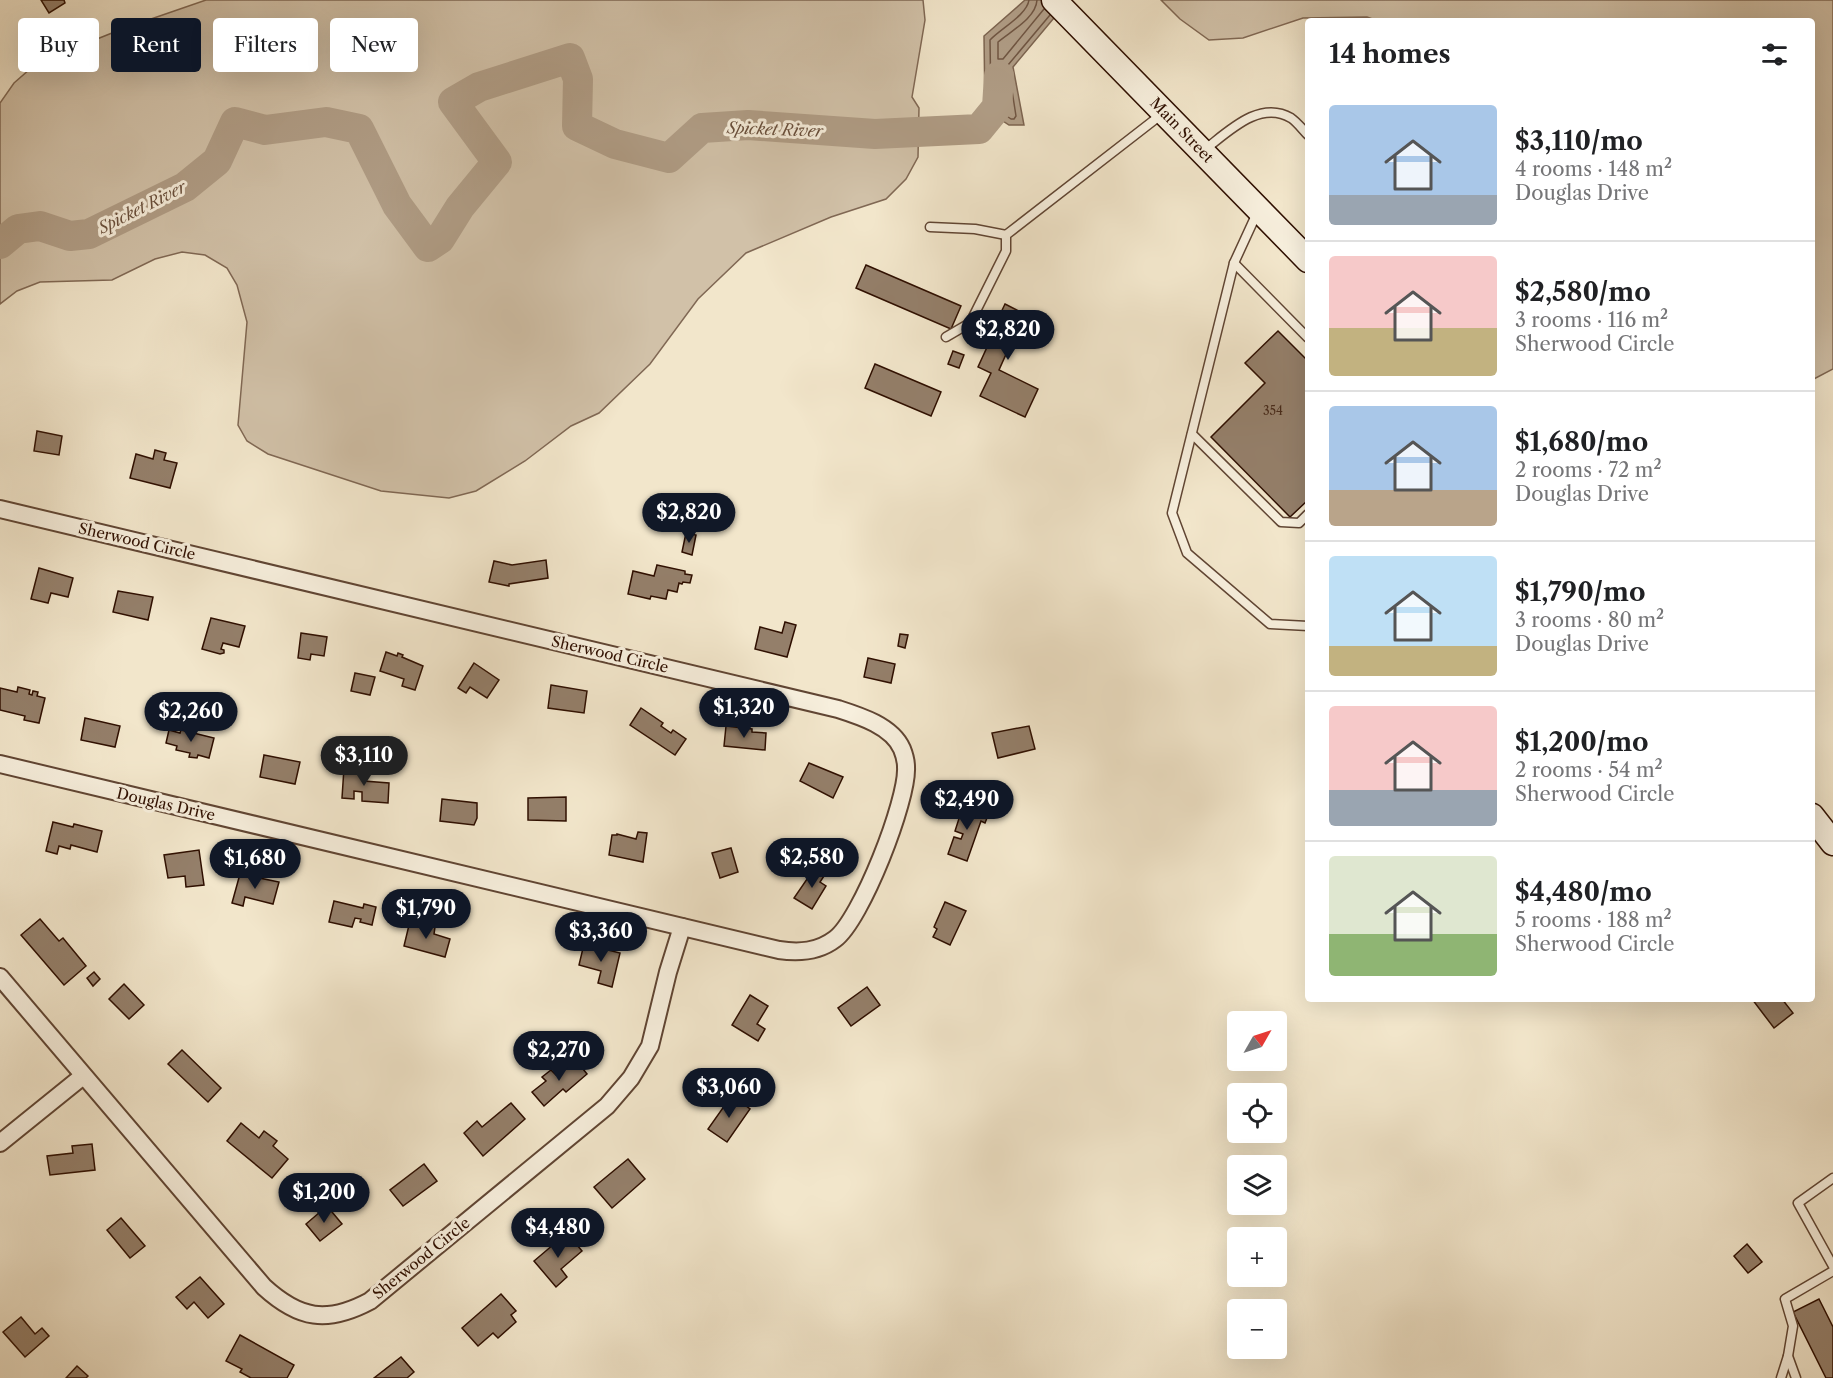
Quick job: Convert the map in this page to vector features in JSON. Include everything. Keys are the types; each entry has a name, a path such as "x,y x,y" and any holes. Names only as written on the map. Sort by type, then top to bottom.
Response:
{"main road":[{"name":"Main Street","path":"1061,6 1305,257"},
{"path":"1815,820 1833,843"}],"street":[{"name":"Sherwood Circle","path":"0,508 820,704 857,715 890,733 902,749 906,768 904,786 893,823 873,876 856,911 836,939 816,950 797,953 682,927 668,972 650,1046 632,1078 607,1106 370,1301 352,1310 333,1315 314,1315 294,1309 264,1287 0,977"},
{"name":"Douglas Drive","path":"0,764 682,927"},
{"path":"0,1143 83,1076"}],"lane":[{"path":"930,227 975,229 1006,235 1165,112"},
{"path":"1202,151 1250,117 1267,112 1291,118 1305,132"},
{"path":"1259,210 1234,263 1172,513 1187,553 1270,624 1305,626"},
{"path":"946,338 970,323 1006,251 1006,235"},
{"path":"1234,263 1305,335"},
{"path":"1192,434 1281,522 1299,523 1305,517"},
{"path":"1833,1178 1798,1203 1833,1266"},
{"path":"1781,1378 1788,1356 1793,1326 1785,1299 1833,1271"},
{"path":"1788,1356 1796,1378"}],"shaded area":[{"path":"206,0 923,0 925,20 912,97 919,108 918,157 906,179 886,199 831,217 746,253 698,299 650,364 599,413 571,426 525,461 476,491 449,498 381,491 268,454 247,441 238,425 247,322 237,285 227,268 205,255 182,252 155,259 112,280 40,282 17,291 0,304 0,103 14,83 27,72 99,72 99,38 111,33 111,72 201,72 201,18 154,18"},
{"path":"1161,0 1833,0 1833,369 1815,378 1815,18 1303,18 1243,38 1209,40 1180,19"}],"water":[{"path":"1025,0 1069,0 1013,67 1024,125 1009,125 985,109 984,36"}],"building":[{"path":"41,0 64,0 65,3 49,13"},
{"path":"866,265 961,306 951,329 856,288"},
{"path":"1005,304 1046,325 1038,342 1016,332 999,370 1038,389 1025,417 980,396 991,373 978,367 988,345 978,340 981,334 989,338"},
{"path":"1278,331 1305,358 1305,503 1290,517 1211,437 1265,383 1245,363"},
{"path":"953,351 964,355 959,368 948,364"},
{"path":"875,364 941,392 931,416 865,388"},
{"path":"37,431 62,436 59,455 34,451"},
{"path":"155,450 166,453 164,460 177,463 170,488 130,478 136,454 153,459"},
{"path":"686,533 696,535 692,555 682,552"},
{"path":"546,560 548,578 509,584 509,586 489,582 494,561 512,565"},
{"path":"657,565 685,571 685,574 692,575 690,583 679,583 677,592 668,590 666,599 651,596 650,599 628,594 633,571 654,576"},
{"path":"39,568 73,578 68,597 51,593 48,603 31,599"},
{"path":"118,591 153,597 148,620 113,612"},
{"path":"211,618 245,626 239,647 223,643 221,649 224,653 220,654 202,649"},
{"path":"785,622 796,625 787,657 755,649 760,627 782,633"},
{"path":"301,633 327,637 324,656 311,654 310,660 298,658"},
{"path":"900,634 908,635 905,648 898,646"},
{"path":"386,652 397,656 398,653 423,666 415,690 402,686 404,679 380,671"},
{"path":"868,658 895,664 891,683 864,677"},
{"path":"474,663 499,680 487,698 470,687 466,693 458,688"},
{"path":"355,673 375,677 370,695 351,691"},
{"path":"551,685 587,691 584,713 548,708"},
{"path":"18,687 30,690 29,694 32,695 33,691 38,692 37,696 45,698 39,723 24,720 25,716 0,710 0,688 17,692"},
{"path":"641,708 663,723 661,726 671,733 673,730 686,739 675,755 630,725"},
{"path":"85,718 120,726 115,747 81,740"},
{"path":"726,726 766,733 765,750 724,746"},
{"path":"1029,726 1035,749 998,758 992,733"},
{"path":"169,730 180,733 181,730 214,738 209,758 198,755 197,758 189,757 190,753 176,750 177,746 166,743"},
{"path":"264,755 300,762 295,784 260,777"},
{"path":"809,763 843,777 833,798 800,781"},
{"path":"344,768 364,769 364,781 389,783 388,803 362,801 362,792 354,791 354,799 342,798"},
{"path":"566,797 566,821 528,820 528,798"},
{"path":"442,799 477,803 477,818 474,825 440,821"},
{"path":"964,803 985,810 982,816 987,818 985,823 981,821 967,861 948,854 954,837 961,839 963,834 955,831"},
{"path":"53,822 73,827 74,824 102,831 97,852 71,845 70,849 59,846 57,854 46,851"},
{"path":"638,832 647,833 643,862 609,855 612,835 617,834 636,839"},
{"path":"731,848 738,872 720,878 712,853"},
{"path":"199,850 204,885 186,887 185,876 168,878 164,855"},
{"path":"816,866 826,873 820,882 826,886 812,909 794,898"},
{"path":"240,874 279,882 273,904 245,897 243,906 232,903"},
{"path":"334,901 363,908 364,904 376,907 372,925 355,918 352,927 329,922"},
{"path":"945,902 966,911 950,945 933,937 937,929 934,927"},
{"path":"40,919 59,941 63,938 86,966 64,985 21,935"},
{"path":"410,921 435,927 434,934 450,939 445,957 404,946"},
{"path":"584,944 620,953 612,987 598,983 601,971 579,965"},
{"path":"94,972 100,979 93,986 87,978"},
{"path":"124,984 144,1005 129,1019 109,999"},
{"path":"867,987 880,1005 851,1026 838,1008"},
{"path":"750,995 768,1006 757,1024 765,1029 758,1041 732,1025"},
{"path":"1754,1002 1784,1002 1793,1013 1774,1028"},
{"path":"182,1050 221,1088 208,1102 168,1064"},
{"path":"575,1059 587,1074 566,1092 563,1089 544,1106 532,1092 546,1081 542,1077 551,1070 556,1075"},
{"path":"732,1095 750,1109 727,1142 708,1129"},
{"path":"511,1103 525,1119 483,1156 464,1133 477,1121 482,1127"},
{"path":"241,1123 259,1138 264,1131 277,1141 273,1146 288,1159 272,1178 227,1141"},
{"path":"92,1144 95,1170 50,1175 47,1156 73,1153 72,1146"},
{"path":"628,1159 645,1179 612,1208 594,1187"},
{"path":"424,1164 437,1181 403,1206 390,1190"},
{"path":"327,1206 342,1224 320,1241 306,1224"},
{"path":"121,1218 145,1246 130,1258 107,1230"},
{"path":"567,1233 582,1251 561,1269 567,1277 556,1287 534,1261"},
{"path":"1747,1244 1762,1262 1748,1273 1734,1256"},
{"path":"200,1277 224,1304 208,1318 194,1302 187,1309 176,1297"},
{"path":"501,1294 516,1311 511,1315 516,1322 498,1338 493,1333 478,1346 462,1328"},
{"path":"1819,1299 1833,1327 1833,1378 1826,1378 1793,1312"},
{"path":"21,1317 35,1334 42,1328 49,1336 25,1357 3,1332"},
{"path":"240,1335 294,1365 287,1378 251,1378 240,1372 242,1369 226,1361"},
{"path":"401,1357 414,1372 407,1378 374,1378"},
{"path":"77,1366 88,1376 86,1378 66,1378"}],"waterway":[{"name":"Spicket River","path":"0,244 18,229 40,226 70,236 89,234 185,187 217,161 235,122 265,130 326,122 359,129 397,205 428,247 440,239 460,207 497,162 453,102 479,87 570,58 578,79 577,126 615,144 669,158 702,128 748,125 875,134 979,129 997,107 999,76"}]}
